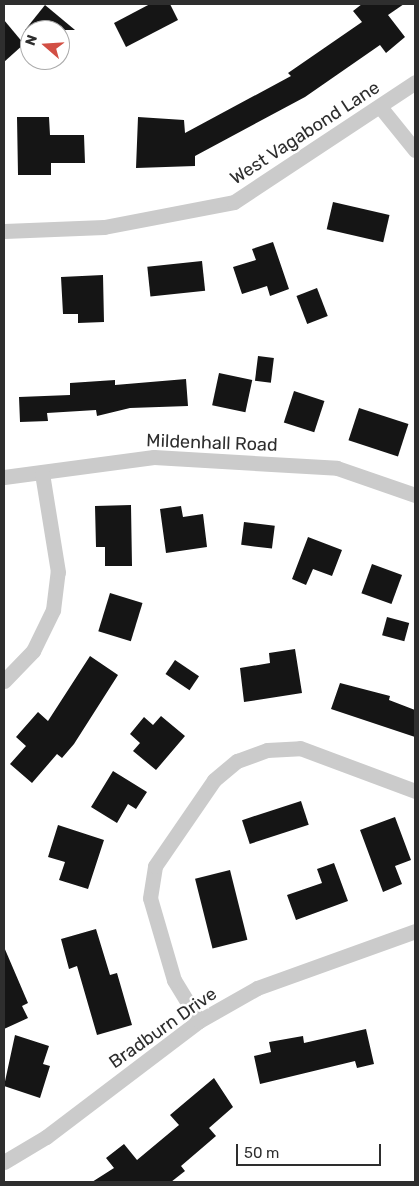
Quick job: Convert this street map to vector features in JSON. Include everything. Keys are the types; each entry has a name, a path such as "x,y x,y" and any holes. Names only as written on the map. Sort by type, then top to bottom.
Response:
{"street":[{"name":"West Vagabond Lane","path":"4,231 104,227 234,202 381,108 415,82"},
{"path":"381,108 415,150"},
{"name":"Mildenhall Road","path":"4,477 154,457 337,468 415,495"},
{"path":"4,680 33,652 53,610 58,572 42,473"},
{"path":"199,1021 174,980 150,898 155,866 214,780 237,761 267,750 300,748 415,792"},
{"name":"Bradburn Drive","path":"4,1162 46,1138 199,1021 257,988 415,931"}],"building":[{"path":"150,4 170,4 178,20 126,47 114,23"},
{"path":"362,4 404,4 388,15 405,37 386,53 380,45 305,97 195,156 195,166 136,168 138,117 184,120 185,133 291,76 288,73 362,22 353,11"},
{"path":"45,5 63,20 33,20"},
{"path":"4,20 20,39 20,48 4,62"},
{"path":"17,117 49,117 50,135 84,135 85,163 51,163 51,175 18,175"},
{"path":"333,202 390,215 383,242 327,229"},
{"path":"273,242 289,289 270,296 267,286 242,294 233,267 256,260 252,249"},
{"path":"202,261 205,291 150,297 147,267"},
{"path":"103,275 104,322 78,323 78,314 63,314 61,277"},
{"path":"317,288 328,316 307,324 296,296"},
{"path":"258,356 274,358 271,383 255,381"},
{"path":"219,373 252,380 245,412 212,405"},
{"path":"186,379 188,406 130,408 97,416 96,410 47,413 48,421 20,422 19,397 70,395 70,383 115,380 115,385"},
{"path":"294,391 324,401 314,432 284,422"},
{"path":"359,408 408,424 398,456 348,440"},
{"path":"131,505 132,566 105,566 105,547 96,547 95,506"},
{"path":"181,506 183,517 203,514 207,547 166,553 160,509"},
{"path":"244,522 275,526 272,549 241,545"},
{"path":"308,537 342,550 332,576 313,569 306,585 292,579"},
{"path":"372,564 402,575 391,604 361,593"},
{"path":"110,593 143,603 131,641 98,631"},
{"path":"387,617 409,623 404,641 382,635"},
{"path":"295,649 302,693 244,702 240,668 270,663 269,653"},
{"path":"90,656 118,675 74,744 62,758 57,754 32,783 10,764 26,746 16,737 38,712 48,721"},
{"path":"175,660 199,676 190,690 165,674"},
{"path":"340,683 390,696 389,700 415,710 415,737 331,709"},
{"path":"161,716 185,736 156,770 133,751 140,743 130,734 144,717 153,725"},
{"path":"113,771 147,792 136,809 128,804 117,823 91,807"},
{"path":"301,801 309,825 250,844 242,820"},
{"path":"395,817 411,860 395,866 402,884 383,892 360,830"},
{"path":"58,825 104,840 88,889 59,880 65,862 48,857"},
{"path":"334,863 348,901 296,920 287,895 322,883 317,869"},
{"path":"230,870 247,940 212,949 195,879"},
{"path":"96,929 110,975 117,973 132,1025 97,1035 77,966 69,969 61,939"},
{"path":"4,947 28,1003 22,1006 28,1018 4,1029"},
{"path":"366,1029 374,1064 357,1068 355,1061 260,1084 254,1056 271,1052 269,1042 303,1036 304,1043"},
{"path":"15,1035 49,1046 43,1064 50,1066 40,1098 4,1086"},
{"path":"214,1078 233,1107 209,1128 216,1136 181,1166 185,1171 171,1182 92,1182 114,1168 106,1158 124,1144 137,1160 179,1125 170,1115"}]}
